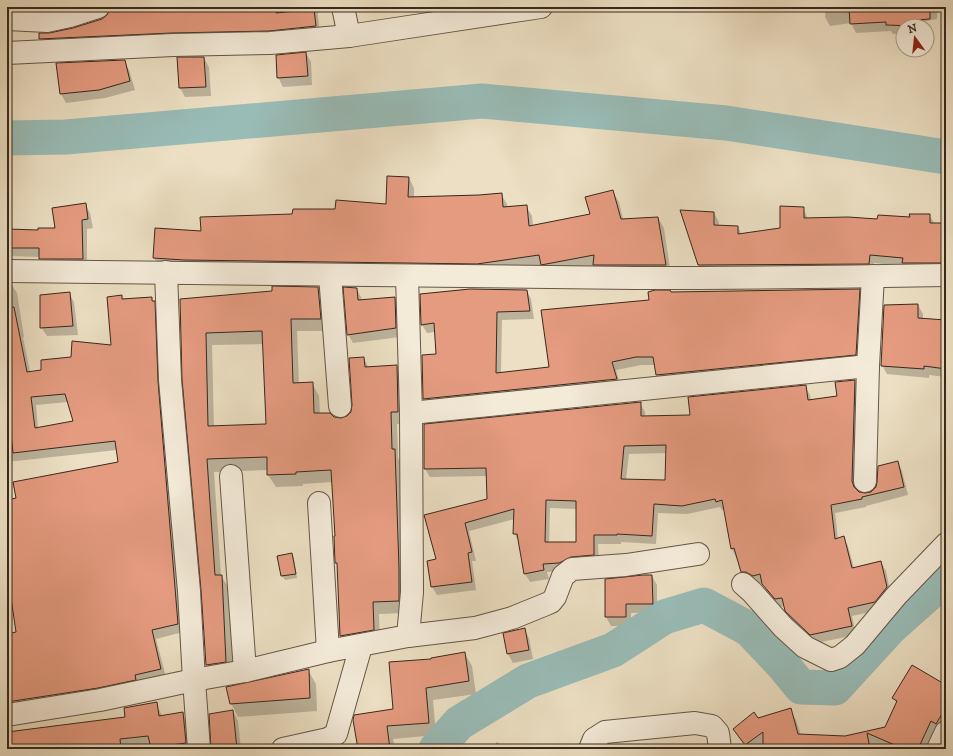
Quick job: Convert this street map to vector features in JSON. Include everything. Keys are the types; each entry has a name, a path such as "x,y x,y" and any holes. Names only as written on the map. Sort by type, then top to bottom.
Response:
{"street":[{"path":"7,19 47,21 70,16 98,7"},
{"path":"344,7 349,36"},
{"path":"7,54 165,46 270,43 349,36 542,7"},
{"path":"7,271 627,278 946,275"},
{"path":"166,272 170,380 189,591 199,749"},
{"path":"330,275 340,406"},
{"path":"406,276 411,413 412,592 408,636"},
{"path":"865,482 868,366 873,276"},
{"path":"411,413 868,366"},
{"path":"231,476 245,671"},
{"path":"319,503 328,651"},
{"path":"743,584 752,592 782,627 805,647 830,660 840,657 855,644 896,596 946,544"},
{"path":"7,715 100,700 245,671 328,651 408,636 476,628 512,618 551,602 555,597 563,576 572,569 626,565 698,554"},
{"path":"283,749 328,739 336,734 361,646"},
{"path":"590,749 594,739 605,732 695,723 712,726 718,733 720,749"},
{"path":"938,749 946,732"}],"building":[{"path":"110,7 275,7 276,13 314,9 316,26 269,31 172,33 39,39 39,33 49,33 73,28 102,19 107,15"},
{"path":"849,7 930,7 930,18 895,18 895,25 886,25 886,22 850,24"},
{"path":"306,52 308,76 277,78 276,55"},
{"path":"177,57 204,57 206,87 179,88"},
{"path":"125,60 130,81 99,90 60,94 56,63"},
{"path":"387,176 409,177 408,197 502,193 503,207 527,205 529,226 590,214 585,197 613,190 621,219 658,217 666,265 593,265 594,255 541,265 539,255 477,264 184,260 153,258 155,228 201,231 200,217 292,214 293,209 335,209 336,200 386,204"},
{"path":"86,203 88,219 82,220 83,259 39,259 39,248 7,248 7,229 38,230 38,228 55,228 52,208"},
{"path":"780,206 804,207 804,218 848,217 877,219 878,215 910,217 909,214 930,214 930,223 946,223 946,263 902,263 903,258 870,255 869,264 698,265 680,210 714,212 714,225 738,226 738,234 780,228"},
{"path":"272,286 318,287 321,319 291,319 293,383 313,382 314,413 330,413 334,417 341,418 347,416 351,412 352,405 349,358 364,357 365,367 397,365 398,412 391,412 392,449 395,449 399,601 373,602 374,630 340,636 331,470 296,472 296,474 267,475 267,457 207,459 215,575 222,575 226,662 206,665 201,590 182,379 180,299 272,291","holes":["262,331 266,424 208,426 206,333"]},
{"path":"343,287 357,288 358,300 395,297 396,328 347,335"},
{"path":"470,289 527,290 530,311 497,312 496,373 549,367 541,310 649,300 648,292 655,290 670,290 671,292 860,289 856,355 656,375 653,357 636,357 612,362 617,379 423,399 422,355 436,354 434,323 421,325 420,294"},
{"path":"70,292 73,326 40,328 40,295"},
{"path":"122,295 122,299 152,297 152,301 155,301 158,381 178,624 152,630 161,669 135,675 136,680 98,688 7,702 7,634 16,632 11,598 7,599 7,500 16,498 13,482 118,462 115,441 13,453 9,414 11,414 7,384 7,375 11,375 7,355 7,308 14,307 27,372 41,370 41,360 71,357 72,341 111,345 107,297","holes":["65,394 73,421 35,428 31,397"]},
{"path":"918,304 918,318 946,320 946,369 924,366 924,369 881,366 884,305"},
{"path":"855,380 852,481 854,487 859,492 871,492 876,487 878,466 898,461 904,487 862,497 862,499 831,505 835,539 844,536 852,568 881,561 887,587 875,602 848,608 852,626 810,635 785,611 782,598 775,599 762,584 760,574 753,576 746,572 741,572 734,548 731,549 722,500 716,502 715,499 682,506 654,504 652,536 617,534 594,535 594,555 571,557 559,563 543,564 544,570 524,574 517,534 513,534 514,509 465,523 472,552 468,553 472,582 431,587 427,561 436,559 424,515 487,499 486,468 424,469 424,424 641,402 641,416 690,415 688,397 806,385 808,400 837,396 835,382","holes":["666,445 665,480 621,479 624,446","546,500 576,501 576,542 545,542"]},
{"path":"292,553 296,574 281,576 277,556"},
{"path":"652,575 653,604 626,604 626,617 605,617 605,579"},
{"path":"525,628 529,650 507,654 503,633"},
{"path":"465,652 469,681 426,688 429,723 387,726 390,749 358,749 353,720 354,715 393,709 389,662 431,659"},
{"path":"912,665 946,685 946,707 936,724 931,721 918,749 904,749 867,733 870,749 763,749 763,732 745,745 733,729 754,712 758,718 791,708 798,734 845,736 885,727 897,701 892,698"},
{"path":"309,669 310,698 230,704 226,687"},
{"path":"157,702 159,716 183,712 186,743 151,748 148,736 120,739 121,749 9,749 7,732 125,717 124,708"},
{"path":"233,710 237,749 211,749 209,714"}],"waterway":[{"path":"7,138 66,137 482,101 726,123 946,157"},
{"path":"436,749 459,723 528,681 613,650 664,617 704,605 749,629 783,665 801,687 835,688 890,628 946,578"}]}
